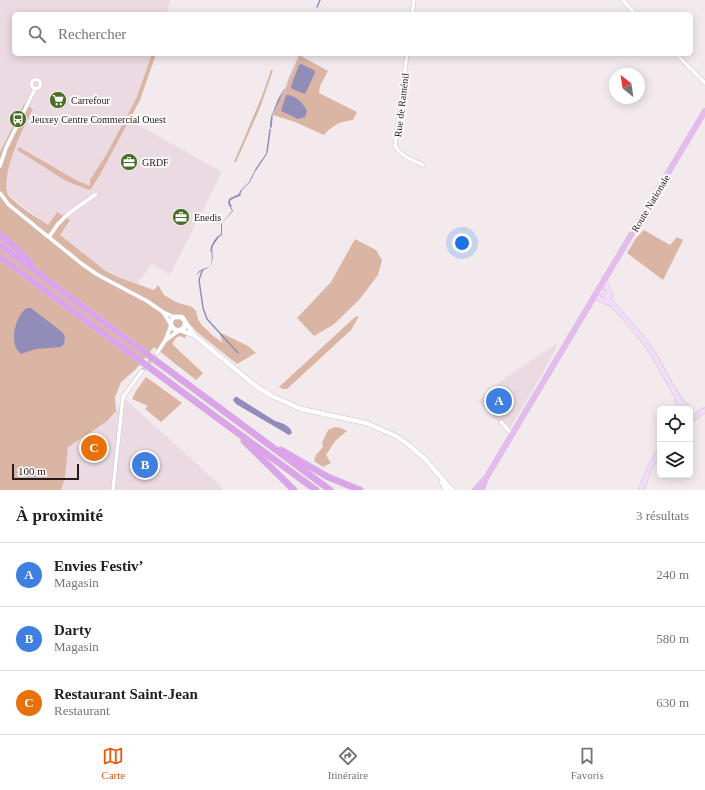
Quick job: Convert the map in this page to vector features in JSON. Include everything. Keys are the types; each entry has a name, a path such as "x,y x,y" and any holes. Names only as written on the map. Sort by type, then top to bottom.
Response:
{"highway":[{"path":"0,234 27,258 37,272"},
{"path":"0,245 330,490"},
{"path":"0,257 316,490"},
{"path":"0,263 21,272"},
{"path":"227,425 294,490"},
{"path":"265,442 328,476 360,490"}],"main road":[{"name":"Route Nationale","path":"486,478 705,111"},
{"path":"604,279 614,306"},
{"path":"598,289 604,292 614,306 642,338 676,395 686,406"},
{"path":"594,296 614,306"},
{"path":"676,395 679,406"},
{"path":"695,416 705,410"},
{"path":"641,490 650,467 657,456"},
{"path":"475,490 486,478"},
{"path":"482,490 486,478"}],"street":[{"path":"412,12 414,0"},
{"path":"623,0 634,12"},
{"name":"Rue de Raménil","path":"407,56 395,146 406,157 422,165"},
{"path":"678,56 705,83"},
{"path":"0,166 6,148 35,89"},
{"path":"0,193 9,205 82,264 98,275 147,301 163,312 174,317 182,317 194,336"},
{"path":"49,237 58,224 68,214 96,194"},
{"path":"163,312 174,329 194,336 257,388 272,396 301,409 366,423 396,436 424,459 452,490"},
{"path":"165,341 170,323 174,317"},
{"path":"157,353 165,341 184,328 186,323"},
{"path":"113,490 123,398 142,371"},
{"path":"501,422 512,434"},
{"path":"439,477 446,490"}],"shaded area":[{"path":"0,0 171,0 167,12 12,12 12,56 151,56 136,99 91,180 90,186 76,180 19,147 17,150 42,166 93,188 129,120 222,172 170,275 152,264 137,284 107,272 7,193 4,188 13,148 32,109 24,105 0,152"},
{"path":"151,56 155,56 140,100 101,173 92,188 89,190 66,181 17,150 19,147 76,180 90,186 90,180 106,155 136,99"},
{"path":"297,56 288,82 272,116 267,154 250,182 242,190 240,195 230,200 229,203 233,211 222,223 222,235 217,239 212,247 216,238 221,234 221,224 232,211 228,203 229,199 239,194 240,191 249,182 256,168 267,152 271,117 278,99 286,86"},
{"path":"299,56 301,56 328,71 320,86 319,93 357,112 353,120 337,124 324,135 295,122 273,115"},
{"path":"301,64 314,70 315,73 305,94 292,89 291,86 299,65"},
{"path":"271,70 273,70 260,108 236,162 234,162 262,96"},
{"path":"286,95 293,96 301,102 307,111 305,117 298,119 281,111"},
{"path":"24,104 33,109 24,127 10,164 6,187 8,195 48,225 57,212 70,220 60,235 107,272 154,290 158,285 164,295 176,302 192,307 196,311 201,324 223,343 220,335 221,333 248,346 256,353 237,364 197,332 191,325 185,338 180,336 176,338 172,344 203,373 196,380 154,347 135,370 121,382 115,397 116,411 106,422 68,447 65,477 61,490 0,490 0,152"},
{"path":"644,230 670,245 677,237 683,240 663,280 627,253 636,238"},
{"path":"355,239 376,250 382,260 378,275 359,300 333,325 314,336 297,318 331,282"},
{"path":"212,247 213,259 210,266 212,259"},
{"path":"27,308 31,308 62,332 65,336 64,344 61,347 36,349 21,354 17,350 14,337 16,323"},
{"path":"359,316 351,330 287,389 279,387 355,317"},
{"path":"556,344 557,346 545,369 508,432 478,401 505,378"},
{"path":"146,377 182,403 161,422 145,409 148,406 132,399"},
{"path":"235,397 275,421 286,425 290,428 292,433 289,435 236,404 233,400"},
{"path":"125,399 218,483 223,490 61,490 65,477 68,447 106,422"},
{"path":"335,427 347,431 336,440 326,455 331,463 323,467 314,461 316,455 323,447 322,443 328,430"}],"waterway":[{"path":"317,7 320,0"},
{"path":"271,127 272,116"},
{"path":"267,152 270,130"},
{"path":"231,206 229,203 230,199 240,195"},
{"path":"211,251 212,246 218,237"},
{"path":"203,270 199,280 203,308 207,319 238,353"}],"tunnel":[{"path":"142,371 157,353"}],"place":[{"name":"Carrefour","path":"58,100"},
{"name":"Jeuxey Centre Commercial Ouest","path":"18,119"},
{"name":"GRDF","path":"129,162"},
{"name":"Enedis","path":"181,217"},
{"name":"Envies Festiv’","path":"499,401"},
{"name":"Restaurant Saint-Jean","path":"94,448"},
{"name":"Darty","path":"145,465"}]}
